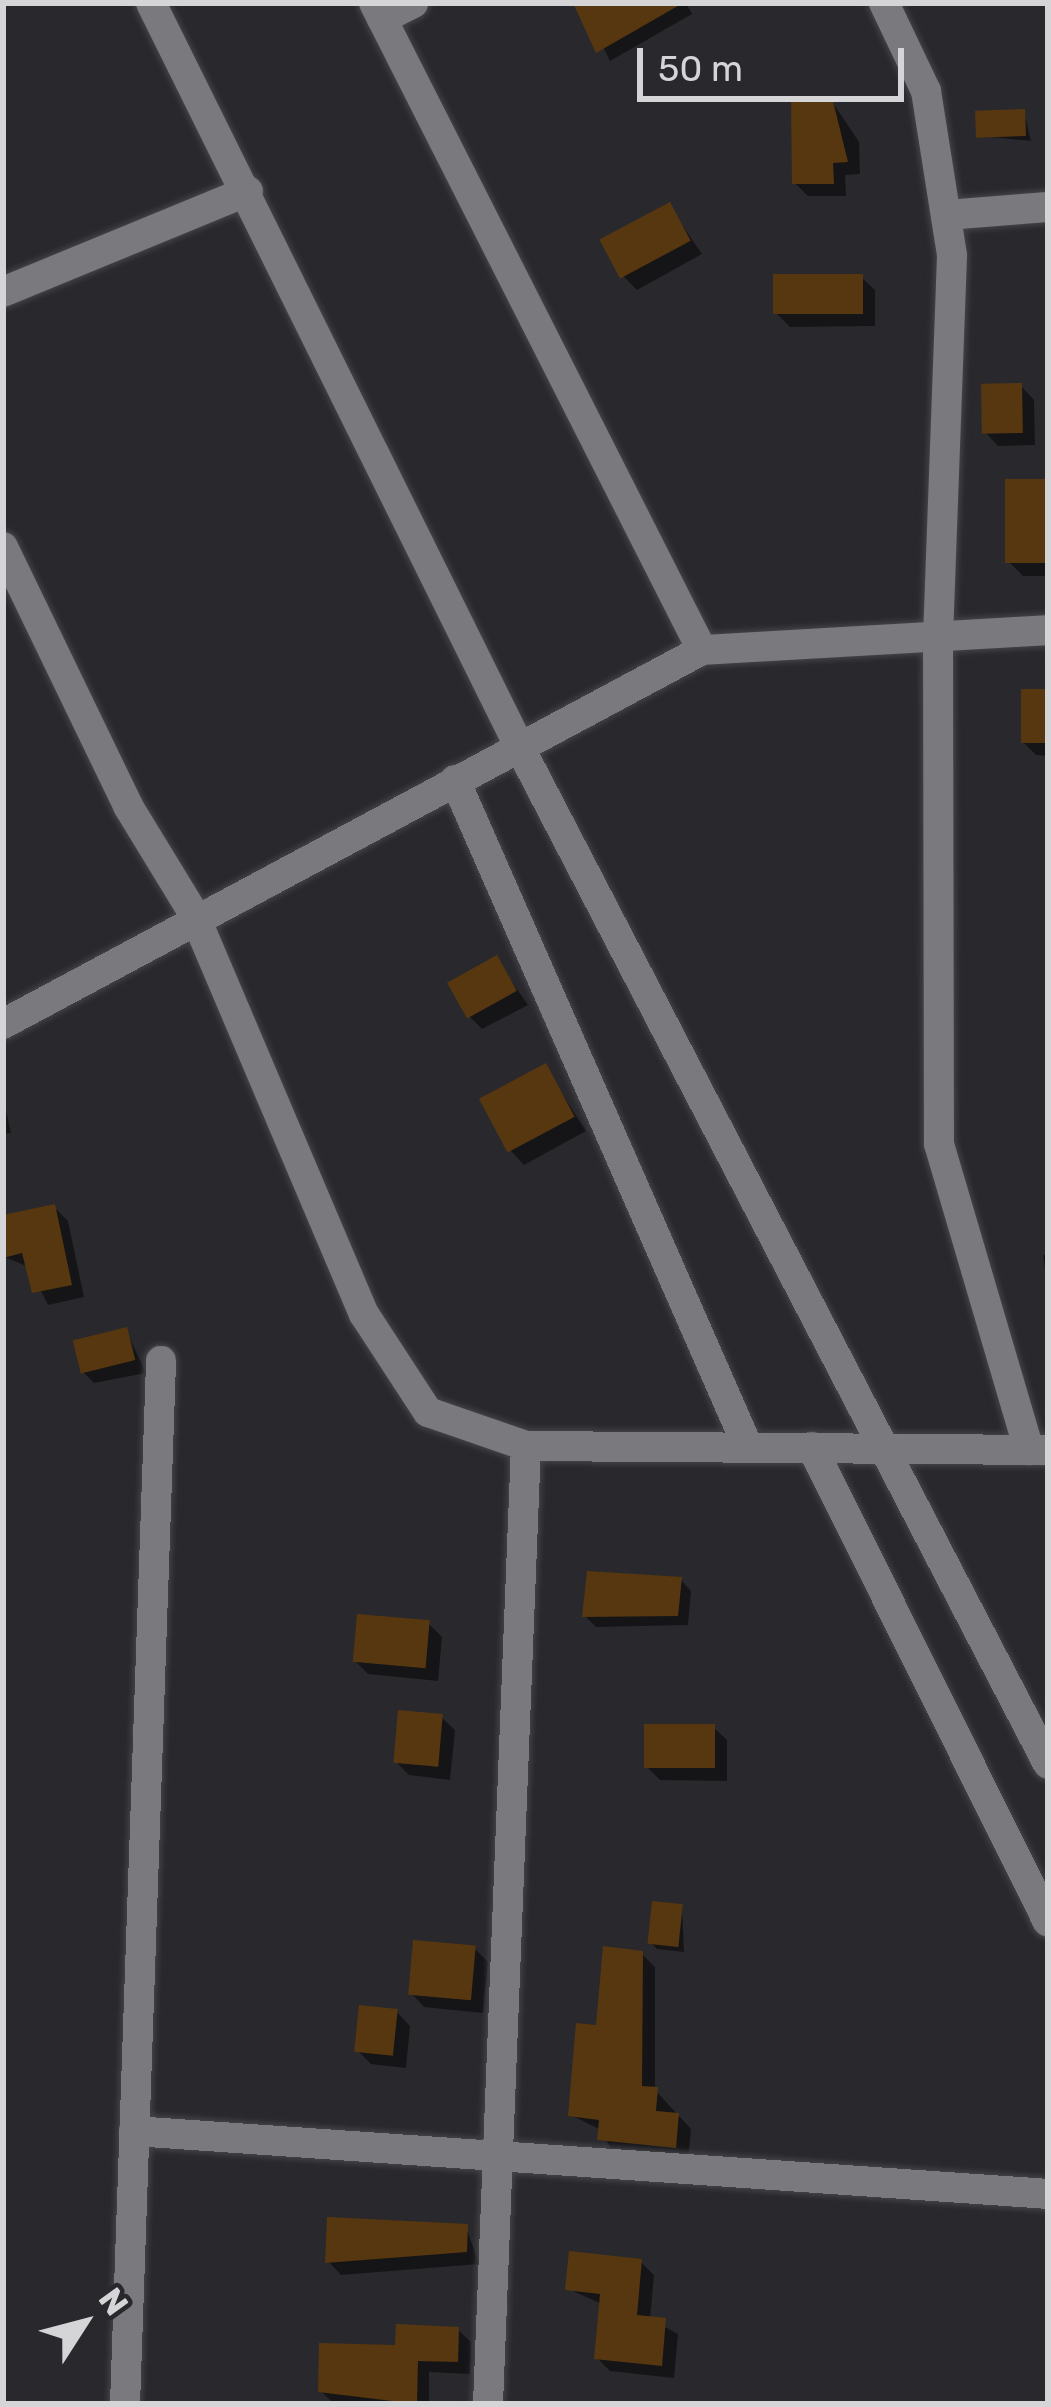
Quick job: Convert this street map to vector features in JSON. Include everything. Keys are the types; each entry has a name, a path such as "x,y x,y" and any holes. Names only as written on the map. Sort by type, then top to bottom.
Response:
{"street":[{"path":"152,3 519,746 891,1448 1048,1764"},
{"path":"413,3 378,11 702,650"},
{"path":"3,548 128,806 194,914 364,1314 428,1412 526,1446 1038,1450 939,1144 938,632 946,214 926,91 884,3"},
{"path":"3,292 248,191"},
{"path":"946,214 1048,207"},
{"path":"3,1024 194,914 702,650 938,632 1048,631"},
{"path":"455,780 747,1445"},
{"path":"125,2404 161,1361"},
{"path":"488,2404 526,1446"},
{"path":"812,1447 1048,1922"},
{"path":"134,2131 1048,2194"}],"building":[{"path":"573,3 683,3 596,53"},
{"path":"832,97 848,162 833,163 834,184 792,184 791,98"},
{"path":"1025,109 1026,136 976,138 975,111"},
{"path":"670,202 691,241 620,278 599,240"},
{"path":"773,274 863,274 863,314 773,314"},
{"path":"1022,383 1023,433 982,434 981,384"},
{"path":"1005,479 1048,479 1048,563 1005,563"},
{"path":"1021,689 1048,689 1048,743 1021,743"},
{"path":"497,955 517,991 467,1018 447,983"},
{"path":"546,1063 575,1117 508,1153 479,1099"},
{"path":"55,1204 72,1285 32,1293 22,1253 3,1258 3,1215"},
{"path":"127,1327 135,1360 81,1374 73,1341"},
{"path":"587,1571 682,1577 678,1616 582,1617"},
{"path":"357,1614 430,1620 426,1668 353,1662"},
{"path":"398,1710 443,1714 438,1767 393,1763"},
{"path":"644,1724 715,1724 715,1768 644,1768"},
{"path":"652,1901 683,1904 678,1947 648,1944"},
{"path":"413,1940 476,1945 471,2000 408,1995"},
{"path":"603,1946 643,1951 642,2086 658,2087 656,2111 679,2113 676,2148 597,2140 599,2120 568,2116 576,2023 596,2025"},
{"path":"359,2005 398,2009 393,2056 354,2052"},
{"path":"327,2217 468,2224 467,2252 325,2263"},
{"path":"569,2251 642,2259 637,2315 666,2318 662,2366 594,2359 600,2294 565,2290"},
{"path":"396,2324 459,2327 458,2362 418,2361 417,2404 318,2392 319,2343 395,2345"}]}
